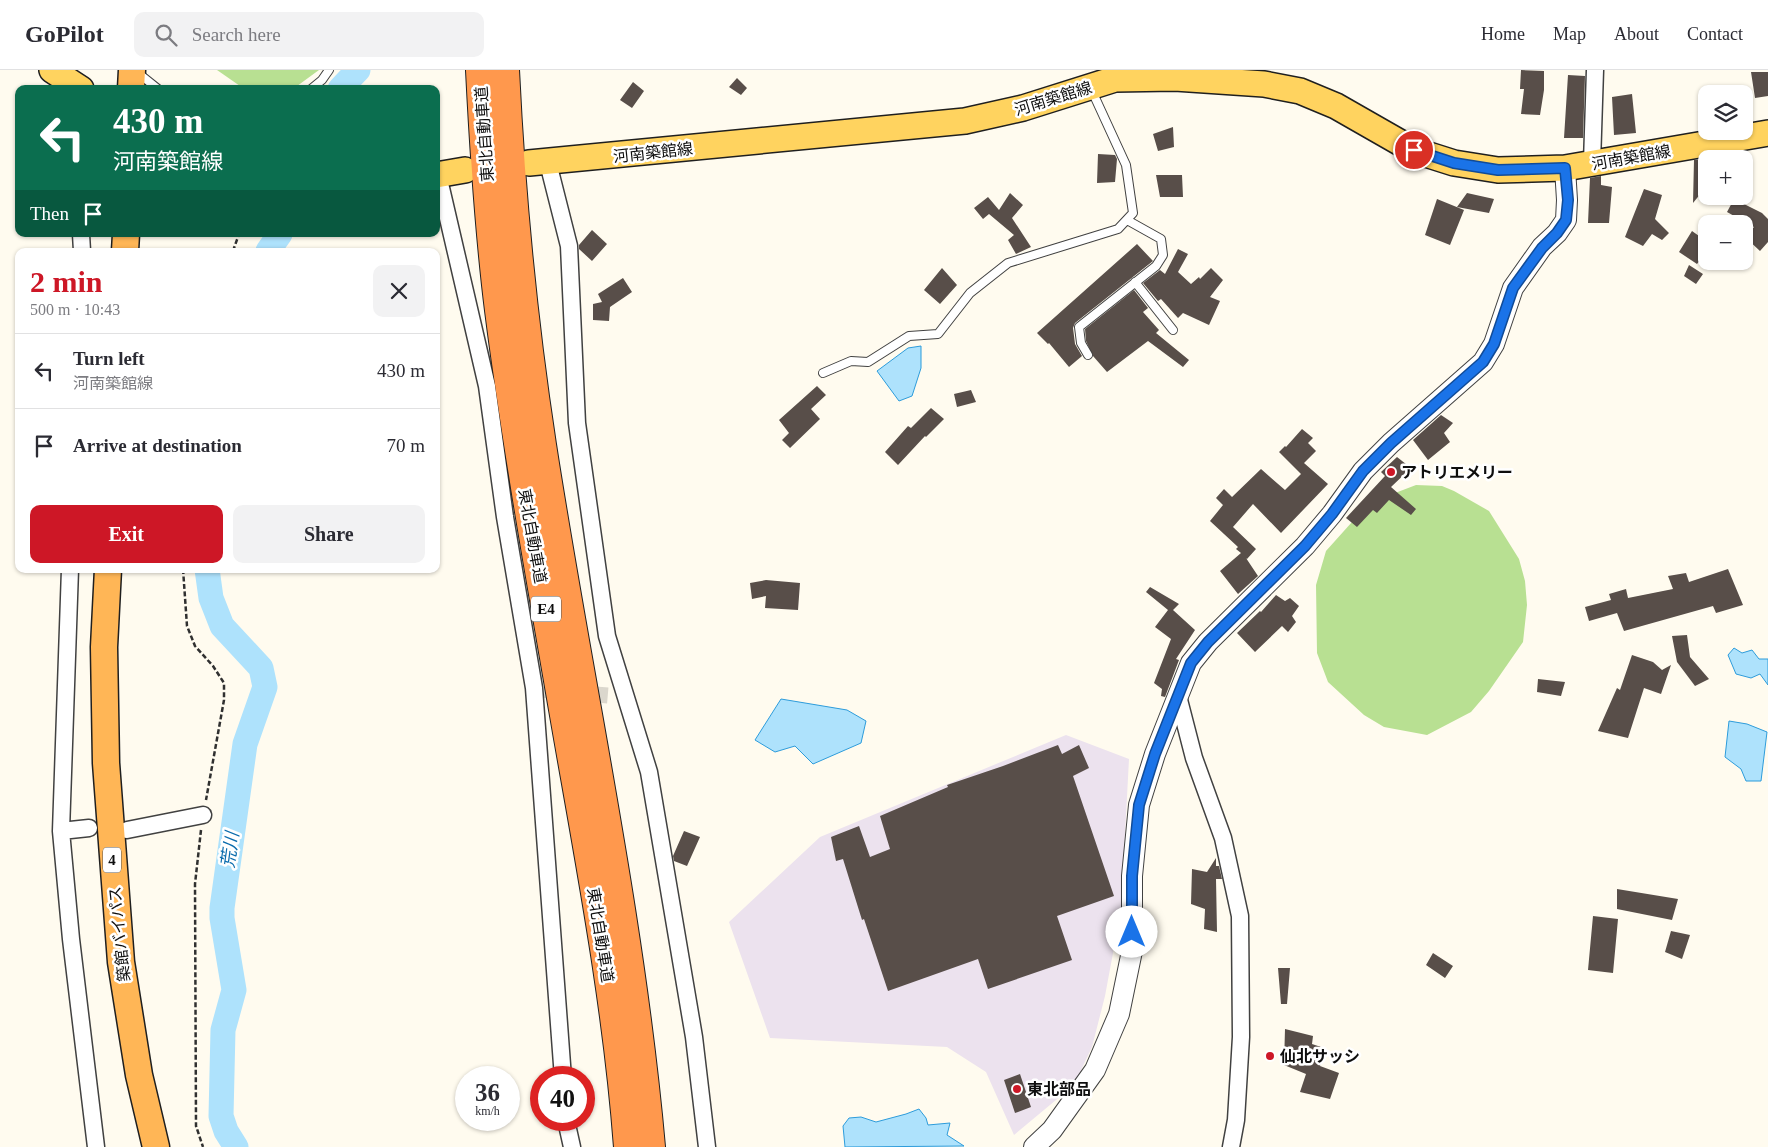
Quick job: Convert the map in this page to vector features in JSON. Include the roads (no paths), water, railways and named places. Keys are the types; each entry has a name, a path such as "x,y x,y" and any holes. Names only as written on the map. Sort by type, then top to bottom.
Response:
{"highway":[{"path":"131,85 133,70"},
{"name":"東北自動車道","path":"480,70 483,135 499,308 519,451 610,992 628,1147"},
{"name":"東北自動車道","path":"505,70 508,142 525,323 542,446 604,799 633,987 651,1147"},
{"name":"築館バイパス","path":"108,573 104,647 106,763 121,962 139,1076 156,1147"}],"main road":[{"name":"河南築館線","path":"538,163 965,121 1023,108 1090,87 1116,75 1264,84 1300,91 1336,106 1414,150 1454,163 1498,170 1565,168 1768,133"},
{"path":"57,78 72,85"},
{"path":"440,174 465,170"}],"street":[{"path":"1592,163 1595,70"},
{"path":"538,163 569,246 578,423 607,636 619,695 650,772 694,1037 707,1147"},
{"path":"1034,1147 1052,1130 1095,1070 1119,1014 1132,951 1132,876 1139,805 1155,754 1191,663 1208,642 1305,546 1332,514 1363,471 1391,443 1483,362 1494,344 1513,288 1542,248 1557,233 1566,220 1568,200 1565,168"},
{"path":"440,188 487,386 505,517 539,689 561,1066"},
{"path":"70,573 61,831 71,939 96,1147"},
{"path":"1178,696 1194,758 1223,838 1240,916 1241,1037 1236,1120 1231,1147"},
{"path":"127,830 203,815"},
{"path":"61,831 90,828"},
{"path":"568,1131 572,1147"}],"lane":[{"path":"133,70 153,85"},
{"path":"316,85 329,70"},
{"path":"823,373 851,361 868,362 909,336 938,334 970,293 1008,263 1118,229 1127,220 1133,213 1126,165 1090,87"},
{"path":"1088,355 1081,343 1079,327 1156,266 1163,254 1161,240 1127,220"},
{"path":"1135,282 1173,330"}],"water":[{"path":"921,346 921,368 912,396 899,401 877,371 908,348"},
{"path":"1734,648 1742,653 1752,650 1759,659 1768,659 1768,685 1760,674 1751,678 1736,674 1728,655"},
{"path":"781,699 847,710 866,721 861,743 813,764 795,746 775,752 755,740"},
{"path":"1729,721 1747,724 1767,732 1761,781 1746,781 1741,769 1725,757"},
{"path":"919,1109 926,1118 928,1125 950,1123 947,1135 964,1146 845,1147 843,1126 849,1118 861,1117 876,1122"}],"waterway":[{"name":"荒川","path":"344,85 358,70"},
{"name":"荒川","path":"270,248 278,237"},
{"name":"荒川","path":"208,573 211,598 222,626 261,668 265,687 245,744 222,908 234,990 223,1030 221,1116 226,1131 236,1147"}],"tunnel":[{"path":"544,690 614,696"}],"place":[{"name":"アトリエメリー","path":"1391,472"},
{"name":"仙北サッシ","path":"1270,1056"},
{"name":"東北部品","path":"1017,1089"}]}
